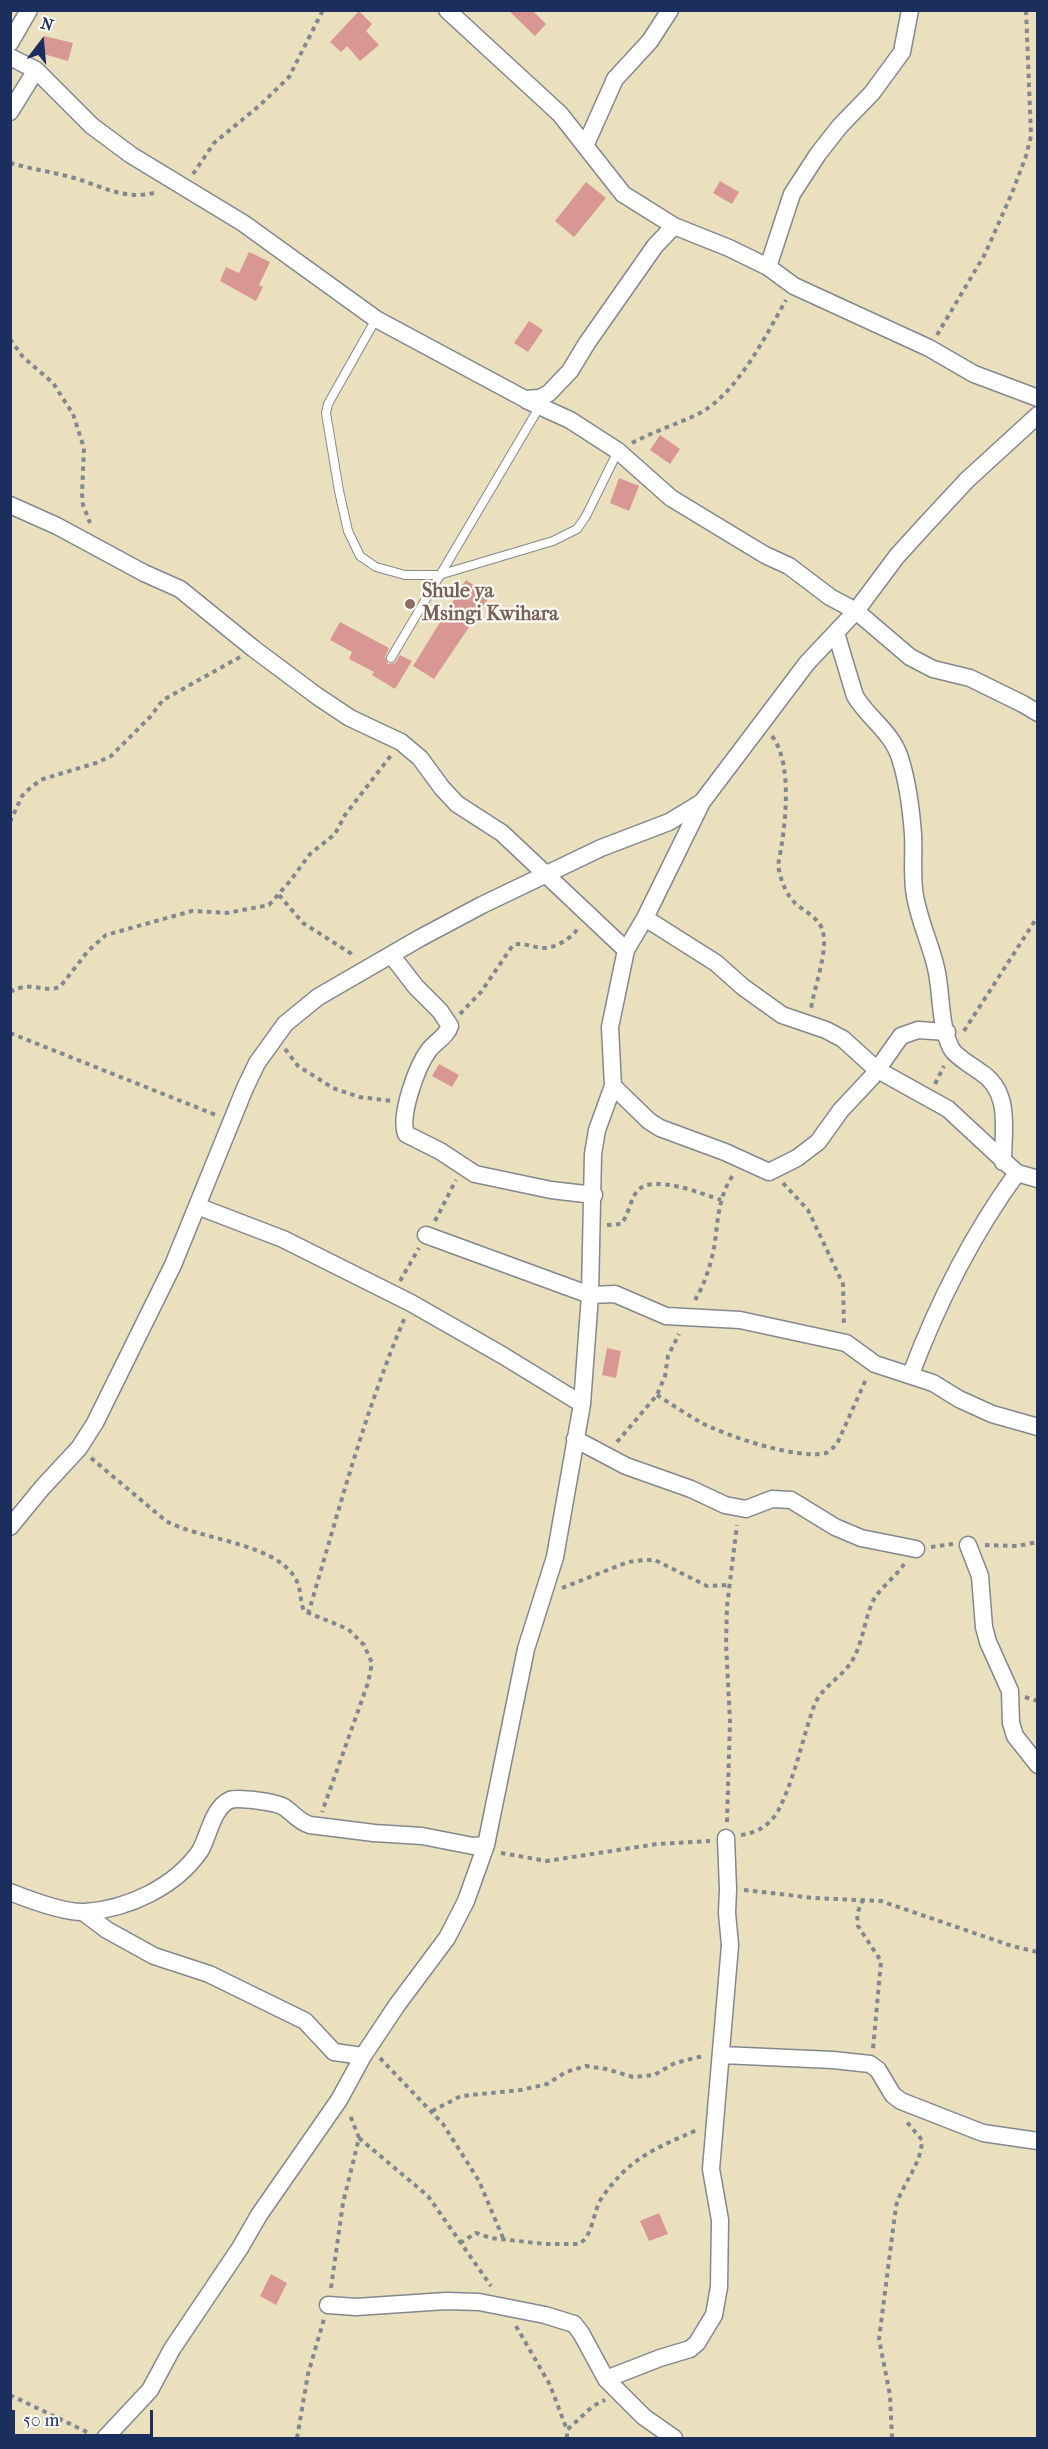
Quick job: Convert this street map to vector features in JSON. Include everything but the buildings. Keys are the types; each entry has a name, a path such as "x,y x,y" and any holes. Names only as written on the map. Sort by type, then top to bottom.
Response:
{"street":[{"path":"10,43 29,10"},
{"path":"447,10 560,114 586,144 611,181 623,194 674,226 729,248 768,267 794,286 929,348 974,374 1038,398"},
{"path":"586,144 615,79 650,41 670,10"},
{"path":"768,267 792,194 818,154 840,126 872,93 902,52 910,10"},
{"path":"10,57 36,70 92,126 131,155 243,223 376,319 570,420 618,451 671,498 765,555 789,566 830,597 856,610 910,657 933,669 970,678 1023,704 1038,714"},
{"path":"10,112 36,70"},
{"path":"533,402 549,393 570,371 655,246 674,226"},
{"path":"105,2439 150,2390 178,2340 240,2248 259,2215 339,2100 398,2004 447,1938 466,1901 485,1848 526,1649 562,1527 582,1404 590,1294 591,1223 594,1195 593,1154 597,1130 613,1086 609,1027 626,950 645,918 702,802 807,663 856,610 897,556 967,480 1038,415"},
{"path":"10,505 57,526 144,573 180,589 317,696 350,718 401,742 420,758 457,804 502,833 586,915 626,950"},
{"path":"836,633 859,704 885,729 899,755 905,776 913,836 918,913 936,968 947,1032 952,1050 998,1087 1003,1109 1003,1162"},
{"path":"10,1527 42,1488 80,1448 107,1400 173,1265 231,1119 257,1063 285,1024 318,997 420,938 601,848 669,822 702,802"},
{"path":"645,918 716,963 743,987 782,1015 843,1039 876,1069 928,1098 964,1123 1017,1173 1038,1179"},
{"path":"392,956 422,994 445,1017 450,1026 448,1032 424,1059 406,1110 404,1126 406,1134 440,1151 475,1174 551,1190 594,1195"},
{"path":"613,1086 660,1128 725,1152 764,1170 797,1158 818,1142 901,1036 918,1030 947,1032"},
{"path":"912,1374 950,1282 989,1212 1017,1173"},
{"path":"197,1206 283,1239 411,1303 486,1345 582,1404"},
{"path":"426,1235 590,1294 615,1294 656,1314 683,1319 740,1320 846,1343 875,1364 912,1374 992,1414 1038,1427"},
{"path":"575,1439 606,1456 691,1489 705,1497 738,1508 746,1509 772,1499 791,1500 835,1527 861,1538 916,1549"},
{"path":"968,1545 980,1576 984,1627 988,1642 1010,1691 1010,1712 1015,1736 1038,1765"},
{"path":"10,1892 29,1900 83,1912 123,1905 167,1883 199,1852 210,1832 217,1812 230,1800 277,1804 303,1823 318,1826 422,1836 485,1848"},
{"path":"611,2383 690,2349 697,2343 714,2315 719,2287 720,2220 711,2169 730,1945 726,1903 728,1889 726,1838"},
{"path":"83,1912 107,1930 154,1956 209,1974 304,2021 334,2052 366,2053"},
{"path":"722,2055 870,2064 878,2070 892,2095 914,2106 983,2133 1038,2141"},
{"path":"328,2305 385,2306 446,2301 479,2302 574,2324 611,2383 644,2417 674,2439"}],"lane":[{"path":"376,319 326,408 326,426 348,531 360,556 376,567 405,575 439,575 553,541 576,529 586,516 618,451"},
{"path":"391,658 533,402"}],"path":[{"path":"10,163 77,179 121,194 144,195 181,185 214,143 259,106 289,77 323,10"},
{"path":"929,348 986,254 1026,156 1031,135 1026,10"},
{"path":"618,451 700,412 719,399 739,376 794,286"},
{"path":"10,339 23,357 53,383 74,414 84,448 83,505 91,525"},
{"path":"10,822 22,796 31,787 43,779 96,763 111,756 150,717 163,700 254,649"},
{"path":"763,723 779,745 783,758 786,796 778,865 780,876 789,895 821,924 824,934 824,951 808,1024"},
{"path":"10,992 25,985 60,987 88,951 106,935 192,911 227,913 264,908 279,895 310,854 335,834 345,815 401,742"},
{"path":"279,895 303,923 356,957 368,969"},
{"path":"450,1026 481,992 513,945 549,948 571,938 586,915"},
{"path":"928,1098 952,1050 1038,916"},
{"path":"10,1033 112,1075 231,1119"},
{"path":"269,1045 285,1050 298,1066 333,1088 359,1097 398,1102 406,1110"},
{"path":"606,1456 630,1424 644,1412 657,1395 665,1376 668,1356 683,1319 706,1275 721,1200 727,1184 735,1172 747,1166 764,1170 792,1191 808,1210 843,1284 846,1343"},
{"path":"591,1223 621,1224 639,1189 647,1185 670,1185 721,1200"},
{"path":"308,1614 379,1383 411,1303"},
{"path":"657,1395 701,1423 736,1437 767,1446 813,1454 829,1452 837,1444 861,1386 875,1364"},
{"path":"80,1448 166,1521 178,1528 229,1540 284,1564 301,1590 302,1606 308,1614 348,1629 364,1645 372,1663 368,1683 318,1826"},
{"path":"726,1838 730,1721 726,1643 738,1508"},
{"path":"485,1848 547,1861 622,1848 755,1833 768,1825 778,1811 792,1777 817,1700 851,1663 872,1602 896,1576 916,1549 945,1544 1017,1546 1038,1542"},
{"path":"544,1593 586,1580 628,1562 644,1560 655,1560 707,1586 730,1585"},
{"path":"728,1889 824,1898 863,1899 897,1906 1012,1946 1038,1952"},
{"path":"863,1899 857,1914 858,1926 881,1961 876,2036 870,2064"},
{"path":"366,2053 432,2111 443,2124 478,2181 503,2238"},
{"path":"432,2111 461,2096 547,2084 566,2072 586,2066 633,2077 654,2075 675,2063 698,2056 722,2055"},
{"path":"339,2100 353,2121 359,2138 428,2196 476,2262 550,2385 567,2430 567,2439"},
{"path":"892,2439 890,2395 879,2339 896,2206 899,2194 911,2178 922,2146 922,2140 906,2120 914,2106"},
{"path":"460,2243 476,2233 545,2244 579,2244 588,2234 600,2201 626,2168 636,2159 714,2122"},
{"path":"297,2439 308,2374 328,2305 344,2203 359,2138"},
{"path":"567,2430 593,2406 604,2401 611,2383"},
{"path":"10,2395 99,2439"}],"place":[{"name":"Shule ya Msingi Kwihara","path":"410,604"}]}
